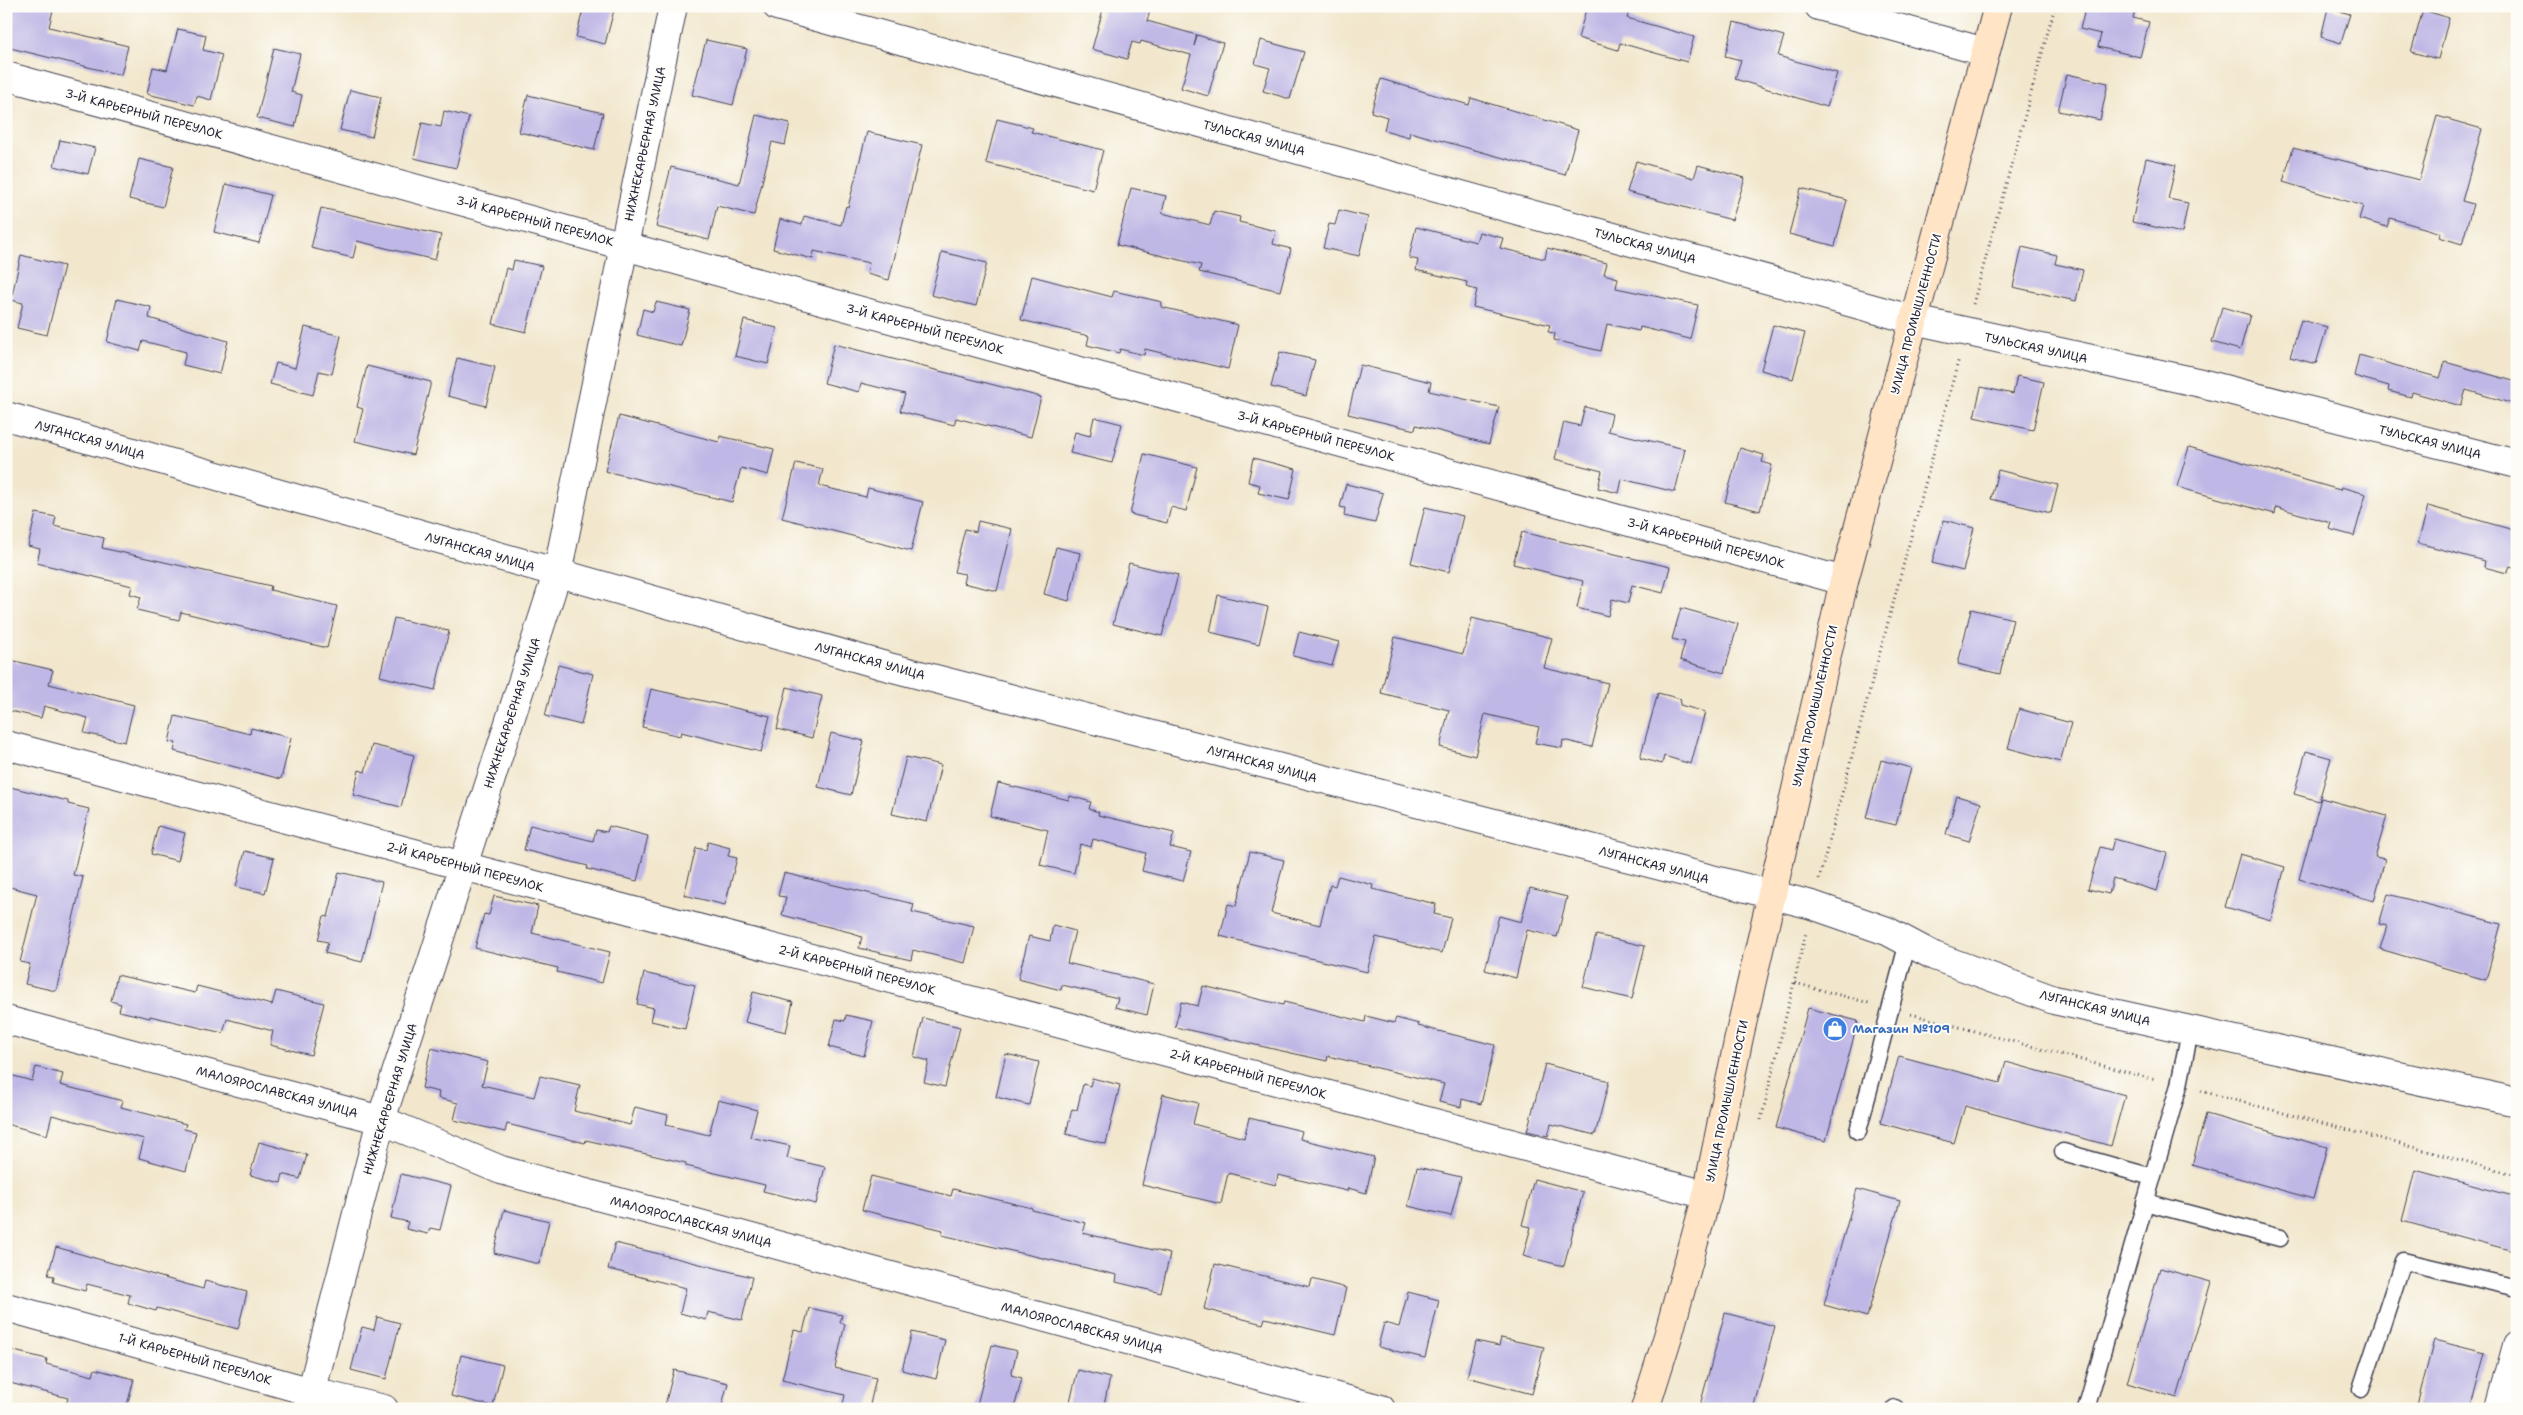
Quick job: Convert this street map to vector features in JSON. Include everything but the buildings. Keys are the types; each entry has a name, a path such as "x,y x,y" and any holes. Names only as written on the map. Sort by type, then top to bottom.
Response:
{"main road":[{"name":"УЛИЦА ПРОМЫШЛЕННОСТИ","path":"1645,1409 1668,1336 1707,1195 1771,896 1844,581 1998,6"}],"street":[{"name":"НИЖНЕКАРЬЕРНАЯ УЛИЦА","path":"309,1400 381,1120 557,574 673,6"},
{"name":"ТУЛЬСКАЯ УЛИЦА","path":"778,6 1914,320 1966,333 2201,383 2517,464"},
{"path":"1819,6 1985,52"},
{"name":"3-Й КАРЬЕРНЫЙ ПЕРЕУЛОК","path":"6,76 1844,581"},
{"name":"ЛУГАНСКАЯ УЛИЦА","path":"6,416 889,667 1771,896 1812,905 1887,931 1934,956 2054,1000 2517,1102"},
{"name":"2-Й КАРЬЕРНЫЙ ПЕРЕУЛОК","path":"6,745 1707,1195"},
{"name":"МАЛОЯРОСЛАВСКАЯ УЛИЦА","path":"6,1020 381,1120 501,1170 1381,1409"},
{"name":"1-Й КАРЬЕРНЫЙ ПЕРЕУЛОК","path":"6,1307 309,1400 384,1409"},
{"path":"2500,1409 2517,1345"}],"lane":[{"path":"1858,1131 1908,942"},
{"path":"2086,1409 2178,1085 2190,1031"},
{"path":"2063,1152 2152,1177"},
{"path":"2145,1202 2280,1238"},
{"path":"2361,1389 2403,1261 2517,1288"}],"path":[{"path":"1762,1120 1812,905 2055,6"}],"place":[{"name":"Магазин №109","path":"1835,1029"}]}
